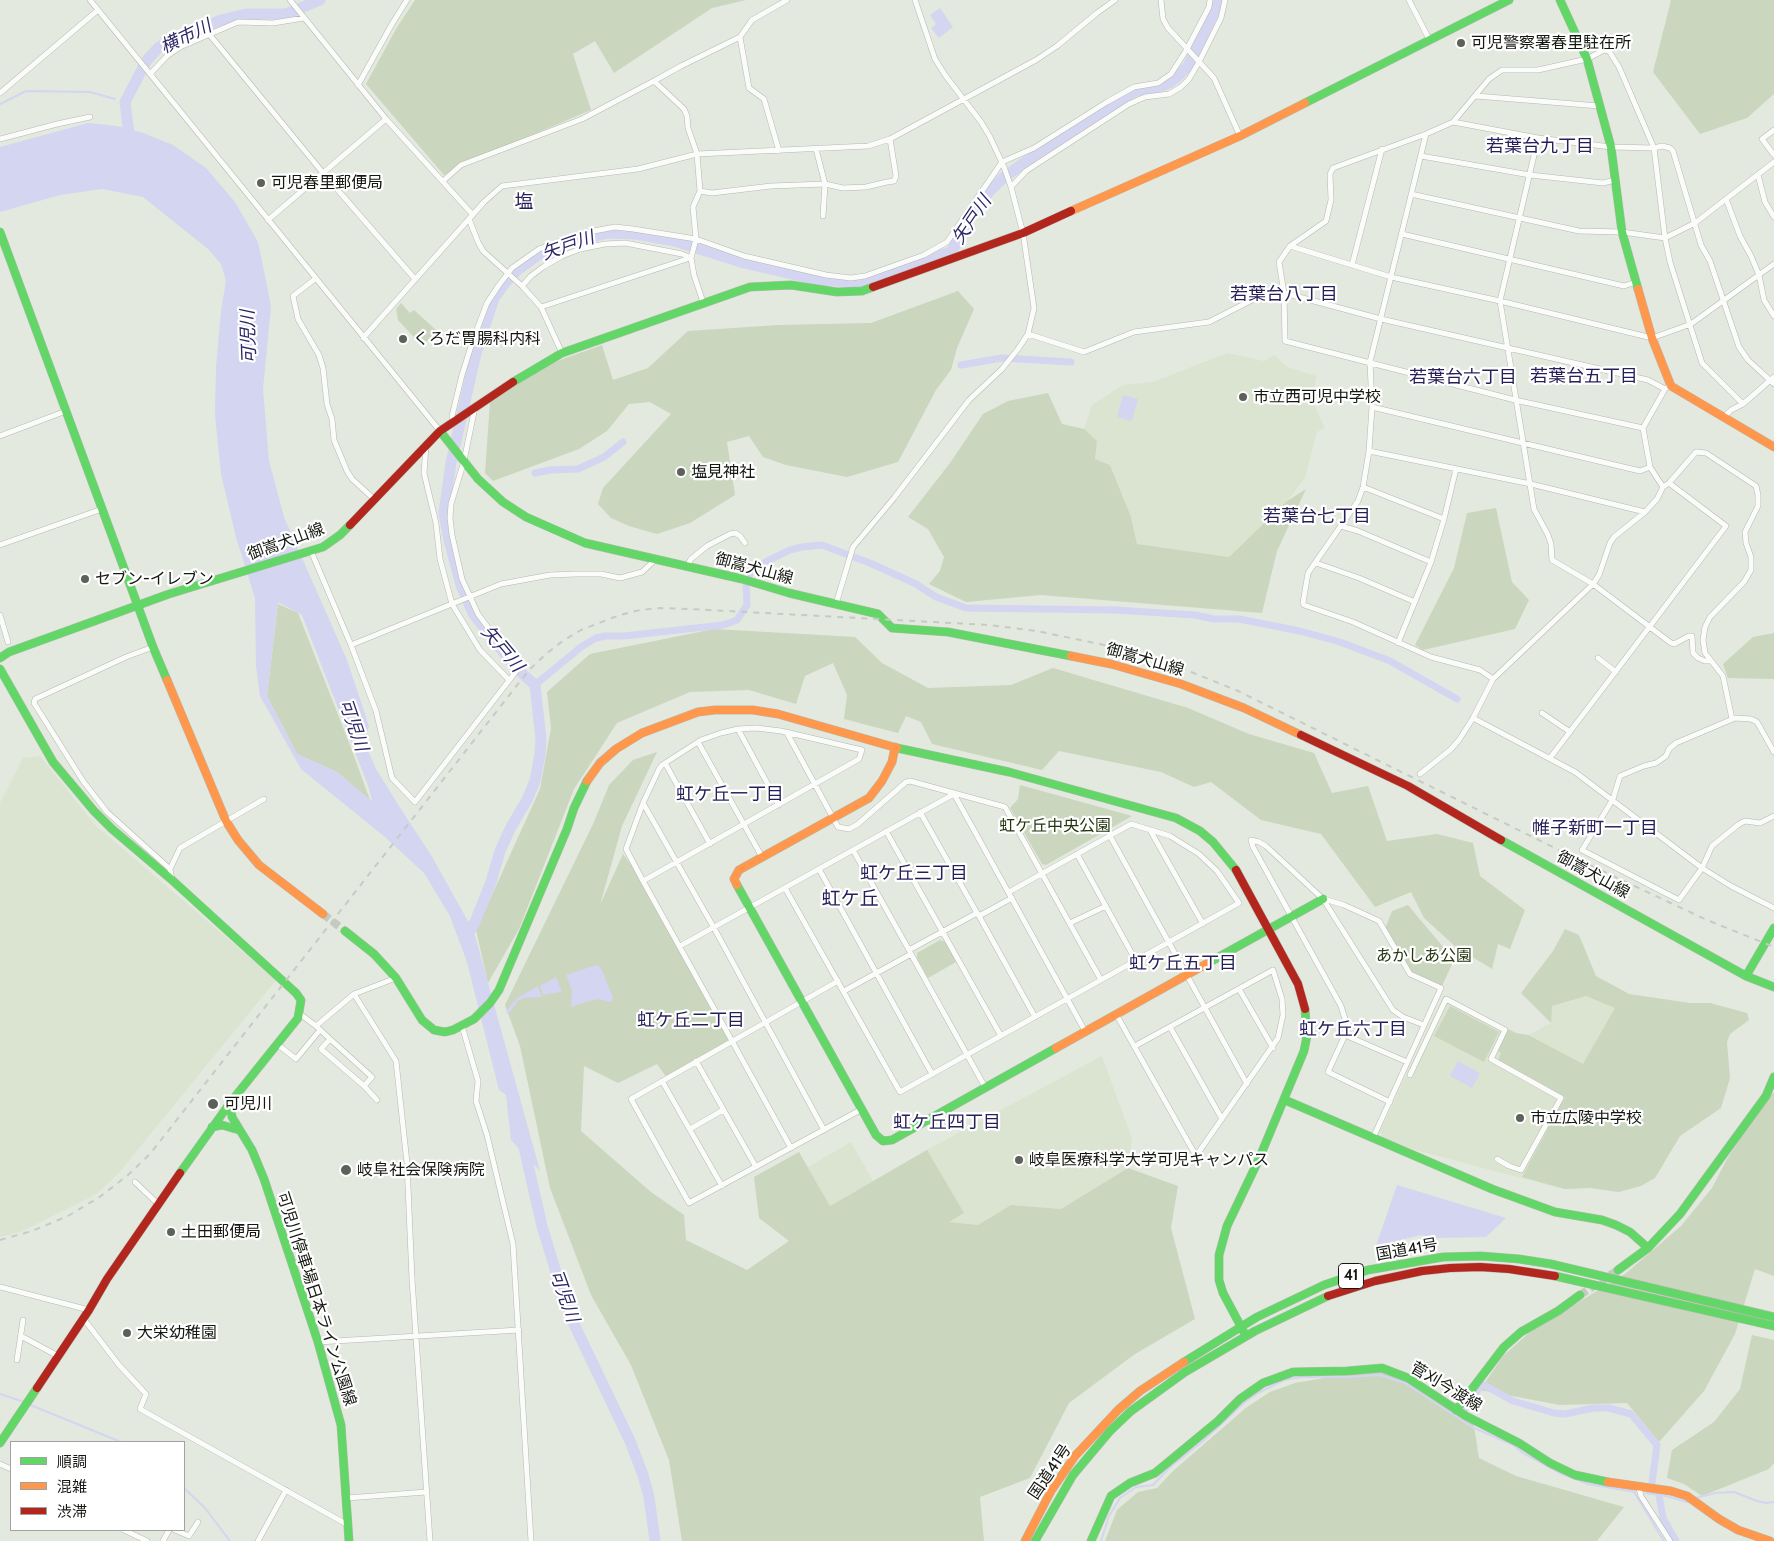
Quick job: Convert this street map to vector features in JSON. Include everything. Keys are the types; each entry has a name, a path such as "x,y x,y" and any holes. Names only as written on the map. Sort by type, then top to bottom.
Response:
{"main road":[{"path":"440,431 534,369 562,353 704,302 750,287 769,285 791,285 837,292 862,291 1023,232 1240,136 1496,3 1509,0"},
{"path":"1560,0 1587,59 1611,147 1622,232 1668,387 1774,447"},
{"path":"0,232 153,647 226,821 238,840 259,865 323,914"},
{"name":"御嵩犬山線","path":"0,658 9,652 138,605 187,588 309,552 334,540 440,431 478,479 503,502 526,517 585,543 742,579 878,614 892,628 948,632 1111,664 1180,684 1244,708 1408,786 1746,976 1774,987"},
{"path":"0,669 53,762 94,811 296,992 301,1000 300,1014 212,1127 158,1204 0,1444"},
{"path":"345,931 374,954 396,978 422,1020 434,1030 445,1032 453,1030 474,1019 490,1003 509,968 584,786 600,763 616,749 642,733 698,712 753,710 778,714 895,747 1009,772 1176,818 1200,831 1235,869 1298,984 1305,1008 1307,1025 1304,1051 1285,1100 1228,1226 1220,1248 1219,1280 1223,1293 1246,1336"},
{"path":"895,747 892,762 882,781 869,798 739,870 734,880 876,1135 883,1141 892,1140 1323,898"},
{"path":"1746,976 1774,928"},
{"path":"1618,1270 1648,1248 1680,1214 1766,1096 1774,1077"},
{"path":"1285,1100 1463,1177 1555,1212 1602,1220 1616,1225 1630,1232 1648,1248"},
{"name":"可児川停車場日本ライン公園線","path":"230,1103 232,1117 252,1150 264,1179 318,1342 341,1425 349,1541"},
{"path":"212,1127 227,1126 239,1130"},
{"name":"国道41号","path":"1025,1541 1051,1491 1075,1456 1118,1410 1140,1391 1240,1326 1308,1293 1342,1279 1376,1269 1443,1257 1481,1256 1519,1259 1551,1264 1740,1309 1774,1315"},
{"name":"国道41号","path":"1035,1541 1073,1475 1110,1431 1131,1411 1185,1372 1246,1336 1336,1294 1398,1276 1422,1271 1480,1267 1541,1274 1774,1327"},
{"path":"1456,1410 1504,1347 1521,1332 1558,1311 1580,1295"},
{"name":"菅刈今渡線","path":"1091,1541 1111,1496 1130,1483 1155,1473 1218,1421 1251,1390 1278,1377 1294,1372 1382,1368 1408,1378 1456,1410 1491,1430 1519,1442 1550,1463 1574,1474 1590,1479 1639,1488 1671,1491 1688,1496 1719,1520 1738,1530 1770,1541"}],"street":[{"path":"90,0 440,431"},
{"path":"358,85 407,0"},
{"path":"443,181 461,165 582,119 680,66 740,37 752,20 787,0"},
{"path":"836,604 853,546 894,498 969,400 1002,369 1018,349 1028,334 1034,308 1023,232 1003,165 990,137 935,60 915,0"},
{"path":"363,338 484,202 502,186 638,168 697,154 868,146 890,139 964,100 1057,46 1115,0"},
{"path":"1162,0 1163,19 1168,28 1214,78 1240,136"},
{"path":"454,421 452,416 473,340 487,303 507,273 552,243 615,227 633,228 696,239 744,256 826,275 851,278 865,276 924,255 947,242 1003,165 1134,87 1158,83 1171,74 1187,49 1209,7 1210,0"},
{"path":"1011,187 1026,171 1129,104 1145,97 1169,94 1181,88 1199,62 1221,18 1226,0"},
{"path":"1410,0 1429,39"},
{"path":"291,2 386,119 443,181 471,217 483,252 522,286 541,307 562,353"},
{"path":"0,93 98,10"},
{"path":"150,74 167,56 209,34 238,22 273,23 304,18"},
{"path":"209,34 323,173 415,279"},
{"path":"740,37 749,88 764,99 779,151"},
{"path":"1643,428 1515,400 1285,341 1284,293 1279,262 1290,246 1326,221 1331,200 1330,174 1333,168 1426,134 1453,122 1489,79 1502,70 1538,70 1587,59 1604,50 1609,51 1654,148 1665,238 1670,262 1702,363 1744,404"},
{"path":"654,81 684,109 697,154 700,191 693,206 696,239 691,258 694,275 704,302"},
{"path":"1476,96 1599,106"},
{"path":"0,139 90,117"},
{"path":"268,220 386,119"},
{"path":"1453,122 1538,138 1611,147 1654,148 1667,146 1673,151 1702,245 1710,261 1739,347 1748,360 1773,380 1744,404 1731,410 1723,418"},
{"path":"1774,130 1762,139 1774,155"},
{"path":"1426,134 1370,362 1372,407 1369,451 1363,488 1358,501 1308,573 1304,605 1353,622 1431,657 1480,670 1493,680"},
{"path":"1538,138 1500,301 1534,509 1548,535 1552,560 1592,584 1674,644 1692,636 1693,653 1698,658 1711,661"},
{"path":"700,191 712,193 770,186 825,184 843,188 866,188 894,181 896,176 890,139"},
{"path":"816,149 825,184 823,216"},
{"path":"1352,265 1382,149"},
{"path":"1421,156 1530,175 1603,183 1615,180"},
{"path":"1411,194 1579,231 1622,232 1665,238 1695,223 1774,162"},
{"path":"1758,175 1765,202 1774,217"},
{"path":"1726,199 1740,236 1759,275 1764,300 1774,316"},
{"path":"1402,234 1624,286 1636,282"},
{"path":"522,286 543,267 562,256 580,249 605,244 625,243 682,254 691,258"},
{"path":"1290,246 1391,277 1652,338 1691,324 1774,264"},
{"path":"541,307 691,258"},
{"path":"316,279 293,296 298,319 320,355 334,440 347,471 352,479 374,499"},
{"path":"1028,334 1084,352 1134,332 1209,322 1252,300 1284,293 1381,319 1648,380 1668,387 1643,428 1650,468 1663,487"},
{"path":"309,552 351,645 376,711 392,778 415,802 521,665 508,653 478,614 457,561 450,518 451,504 464,461 475,407"},
{"path":"1372,407 1640,471 1650,468"},
{"path":"0,436 66,411"},
{"path":"426,445 424,473 436,523 440,559 454,603 480,650 509,680"},
{"path":"1369,451 1531,484 1645,512"},
{"path":"1420,774 1450,750 1459,740 1493,680 1592,584 1599,575 1610,543 1614,537 1645,512 1663,487 1669,483 1696,452 1706,453 1756,486 1758,495 1758,506 1744,532 1751,570 1744,582 1710,618 1705,627 1705,653 1723,676 1732,719"},
{"path":"1398,643 1431,562 1456,469"},
{"path":"1550,758 1726,526 1669,483"},
{"path":"1363,488 1444,519"},
{"path":"0,545 102,509"},
{"path":"1341,526 1358,531 1431,562"},
{"path":"687,566 691,559 707,546 730,534 735,533 745,543"},
{"path":"351,645 501,584 550,575 601,574 620,578 642,572 656,559"},
{"path":"1316,563 1359,578 1415,602"},
{"path":"0,615 8,642"},
{"path":"153,647 126,657 35,699 34,703 83,781 107,812 170,869"},
{"path":"1598,658 1616,672"},
{"path":"1542,714 1570,732"},
{"path":"1473,718 1575,772 1702,868 1774,908"},
{"path":"1774,752 1757,722 1751,720 1732,719 1676,744 1669,749 1666,756 1656,763 1620,776 1613,799 1582,850 1679,900 1702,868 1712,846 1745,821 1760,823 1774,816"},
{"path":"643,881 859,759 862,750 756,728 738,729 721,733 698,742 658,769 626,849 643,881 791,1148"},
{"path":"738,729 779,805"},
{"path":"787,733 838,827 853,828 906,782 910,781 1005,807 1101,980"},
{"path":"698,742 762,857"},
{"path":"666,763 710,844"},
{"path":"680,946 954,794"},
{"path":"954,794 1085,1031"},
{"path":"172,880 170,869 180,848 264,799"},
{"path":"643,803 714,928 824,1130"},
{"path":"920,812 1035,1017"},
{"path":"785,888 900,1092 1239,904 1217,871 1199,854 1170,836 1131,824 1009,892"},
{"path":"1150,830 1203,924"},
{"path":"886,831 1001,1036"},
{"path":"1110,836 1247,1084"},
{"path":"1390,1102 1328,1072 1345,1035 1345,1020 1341,1006 1253,847 1252,840 1266,846 1323,898 1392,1010 1403,1017 1424,1025"},
{"path":"853,850 985,1088"},
{"path":"1077,854 1136,961"},
{"path":"819,869 932,1074"},
{"path":"844,991 878,973 943,931 1012,898"},
{"path":"1323,898 1344,905 1379,921 1410,974 1441,988 1373,1138"},
{"path":"1070,923 1106,906"},
{"path":"1116,1014 1196,1156 1273,1048 1278,1038 1283,1015 1282,999 1273,970 1135,1046"},
{"path":"277,1044 296,1059 318,1028 354,994 396,978"},
{"path":"838,981 631,1099 689,1203 862,1109"},
{"path":"1239,989 1273,1048"},
{"path":"354,994 396,1062 406,1146 416,1337 430,1541"},
{"path":"1410,1075 1446,999 1505,1030 1491,1059 1561,1098 1521,1170 1497,1159"},
{"path":"300,1014 330,1038 372,1077 364,1086"},
{"path":"462,1026 478,1081 476,1101 487,1135 513,1244 532,1541"},
{"path":"1170,1027 1222,1119"},
{"path":"1345,1035 1407,1062"},
{"path":"330,1038 321,1049 364,1086 377,1100"},
{"path":"696,1061 756,1167"},
{"path":"662,1081 722,1186"},
{"path":"690,1129 724,1110"},
{"path":"135,1182 158,1204"},
{"path":"0,1287 89,1310"},
{"path":"83,1318 119,1365 146,1394 140,1409 348,1525"},
{"path":"18,1360 23,1320"},
{"path":"318,1342 519,1330"},
{"path":"21,1336 58,1356"},
{"path":"1639,1488 1641,1496 1670,1541"},
{"path":"258,1541 286,1490"},
{"path":"347,1498 426,1492"},
{"path":"177,1531 189,1536 198,1522"},
{"path":"126,1531 147,1541"}],"shaded area":[{"path":"1227,353 1264,361 1274,355 1287,367 1316,376 1312,400 1325,428 1317,432 1305,478 1287,501 1229,557 1137,544 1131,517 1110,465 1095,459 1097,441 1084,429 1092,405 1123,385 1153,382"},
{"path":"40,756 95,825 276,980 117,1175 95,1195 20,1232 0,1237 0,803 23,758"},
{"path":"1444,995 1516,1034 1528,1035 1551,1023 1551,1006 1586,996 1615,1007 1619,1192 1591,1188 1565,1189 1556,1187 1415,1150 1382,1137 1380,1131"},
{"name":"岐阜医療科学大学可児キャンパス","path":"1102,1056 1132,1139 1128,1168 1061,1209 1011,1205 978,1225 949,1222 855,1191 830,1206 808,1167 851,1142 873,1181"}],"green space":[{"path":"415,0 746,0 712,8 614,73 595,41 573,54 591,110 461,165 444,175 366,84 396,29"},
{"path":"1671,0 1774,0 1774,94 1747,118 1700,134 1653,72"},
{"path":"958,291 974,309 957,348 951,370 936,390 898,462 847,477 786,465 763,457 749,436 727,442 735,495 690,523 657,534 629,526 611,518 598,504 603,488 671,414 650,402 629,404 607,431 579,449 493,481 485,473 490,402 549,364 602,345 613,380 648,368 688,331 778,325 871,323"},
{"path":"401,303 410,313 414,310 437,331 421,345 398,320 396,309"},
{"path":"1048,393 1062,424 1084,429 1097,441 1095,459 1110,465 1131,517 1137,544 1229,557 1287,501 1306,489 1277,551 1262,613 1041,595 966,602 929,584 940,571 944,557 928,529 908,517 950,463 983,414 1008,401"},
{"path":"1496,508 1512,582 1529,600 1515,629 1423,650 1415,645 1454,568 1467,513"},
{"path":"278,604 298,613 370,800 337,772 297,754 267,696"},
{"path":"714,629 855,637 882,663 928,688 1011,685 1053,668 1188,708 1249,734 1314,753 1332,793 1368,786 1387,841 1437,834 1473,843 1480,876 1525,910 1510,949 1498,944 1492,969 1456,947 1424,918 1411,892 1375,907 1321,834 1261,820 1211,782 1194,787 1161,772 1059,751 1042,770 932,744 921,722 906,716 898,733 844,719 847,695 833,663 805,676 796,704 749,690 690,692 617,723 574,789 519,929 488,983 476,930 540,789 551,728 547,692 590,654"},
{"path":"1774,633 1774,679 1728,678 1723,664 1753,637"},
{"path":"657,752 622,826 600,905 623,854 643,881 732,1041 667,1078 657,1064 618,1083 584,1066 581,1131 651,1192 684,1215 686,1240 747,1270 789,1241 759,1218 754,1177 799,1152 830,1206 927,1150 964,1213 949,1222 978,1225 1011,1205 1061,1209 1128,1168 1178,1186 1171,1228 1195,1319 1135,1354 1069,1403 1030,1478 980,1497 984,1541 682,1541 669,1460 631,1365 591,1295 550,1188 520,1046 505,1005 594,822 609,785 633,760"},
{"name":"虹ケ丘中央公園","path":"1020,785 1132,816 1046,865 1042,864 1010,808 1018,799"},
{"name":"あかしあ公園","path":"1408,905 1454,960 1441,988 1410,974 1385,929 1392,911"},
{"path":"1565,929 1579,935 1596,976 1629,994 1690,1003 1710,1003 1747,1013 1749,1020 1730,1034 1727,1042 1730,1078 1721,1108 1680,1136 1655,1178 1641,1186 1619,1192 1591,1188 1565,1189 1522,1177 1565,1097 1498,1060 1501,1053 1498,1051 1508,1029 1516,1033 1528,1035 1583,1064 1615,1008 1586,996 1552,1006 1551,1023 1521,993 1553,951"},
{"path":"940,940 946,942 956,962 928,978 917,958 917,953"},
{"path":"1450,1006 1499,1032 1484,1062 1434,1036"},
{"path":"1774,1092 1774,1276 1755,1269 1735,1334 1704,1391 1659,1442 1627,1403 1560,1405 1480,1390 1503,1356 1531,1331 1625,1274 1681,1226 1712,1188 1727,1159 1767,1098"},
{"path":"1752,1335 1774,1340 1774,1463 1769,1469 1702,1496 1684,1484 1667,1478 1672,1450 1714,1422 1740,1389"},
{"path":"1382,1368 1408,1378 1473,1420 1479,1458 1516,1476 1624,1507 1597,1541 1105,1541 1117,1510 1138,1492 1157,1488 1173,1471 1247,1407 1270,1392 1295,1383"}],"water":[{"path":"940,8 953,27 939,38 931,28 936,24 930,15"},
{"path":"88,123 117,126 143,133 173,145 206,168 235,202 258,242 271,306 263,389 269,461 284,517 347,660 369,726 364,742 376,769 431,855 474,932 540,1171 511,1140 506,1095 499,1090 467,962 450,916 424,873 385,837 301,769 260,696 256,666 255,598 236,537 221,474 215,415 216,368 221,311 226,281 221,264 208,249 143,197 102,189 60,195 0,212 0,147","holes":["278,602 302,615 369,788 372,801 337,772 297,754 267,696"]},
{"path":"1123,395 1138,399 1132,421 1117,417"},
{"path":"596,965 602,970 613,997 612,1001 597,999 571,1007 572,991 566,975"},
{"path":"556,977 562,992 543,995 540,986"},
{"path":"538,986 542,997 523,998 518,1001 508,1014 506,1011 517,998"},
{"path":"1458,1061 1480,1073 1472,1088 1450,1076"},
{"path":"1397,1185 1506,1218 1486,1237 1435,1238 1421,1235 1376,1246"}],"waterway":[{"name":"横市川","path":"130,143 125,102 147,60 158,48 171,40 221,20 246,14 286,14 320,0"},
{"name":"矢戸川","path":"468,934 475,922 491,882 500,851 535,781 541,739 535,685 516,668 473,613 461,585 444,513 451,463 476,353 494,298 505,283 516,271 541,253 564,244 608,233 636,234 675,241 744,263 818,280 854,282 873,280 916,262 951,252 974,211 1003,178 1035,155 1135,91 1155,88 1169,83 1177,77 1188,66 1218,4 1218,0"},
{"path":"0,104 26,91 90,92 115,99"},
{"path":"961,365 1002,358 1071,362"},
{"path":"535,473 550,470 578,469 604,457 623,442"},
{"path":"535,685 581,647 596,638 723,625 737,620 747,605 746,586 750,573 767,561 790,550 822,545 870,563 916,584 936,597 966,608 1115,610 1195,615 1214,619 1239,619 1300,631 1340,642 1390,661 1457,699"},
{"name":"可児川","path":"523,1143 542,1226 562,1292 573,1322 630,1441 643,1475 649,1497 655,1541"},
{"path":"1101,1541 1109,1516 1120,1498 1136,1487 1153,1485 1169,1468 1258,1393 1284,1380 1301,1377 1380,1375 1405,1383 1472,1427 1513,1445 1523,1453 1562,1474 1588,1484 1635,1492"},
{"path":"1465,1409 1482,1384 1513,1401 1554,1413 1565,1414 1593,1408 1609,1408 1631,1414 1657,1445 1652,1483"},
{"path":"0,1394 24,1402"},
{"path":"28,1404 119,1441"},
{"path":"185,1489 205,1508 230,1541"},
{"path":"1634,1492 1664,1541"},
{"path":"1696,1498 1715,1493 1734,1492 1757,1501 1774,1502"},
{"path":"1646,1493 1687,1502"},
{"path":"1659,1495 1663,1518 1676,1541"}],"tunnel":[{"path":"323,914 345,931"},
{"path":"1580,1295 1618,1270"}],"railway":[{"path":"0,1240 32,1231 68,1216 101,1196 128,1175 150,1154 529,670 564,640 581,630 620,615 640,610 659,608 690,609 989,625 1037,631 1128,650 1176,666 1236,690 1579,860 1707,920 1774,947"}],"traffic: fast":[{"path":"1305,103 1509,0"},
{"path":"1560,0 1587,59 1611,147 1622,232 1638,289"},
{"path":"0,232 153,647 167,680"},
{"path":"513,382 562,353 750,287 791,285 837,292 862,291 873,287"},
{"path":"440,431 478,479 503,502 526,517 585,543 742,579 789,593 878,614 892,628 948,632 1071,656"},
{"path":"0,658 9,652 169,594 323,547 350,525"},
{"path":"0,669 53,762 94,811 296,993 301,1000 298,1018 230,1103 180,1173"},
{"path":"897,748 1009,772 1176,818 1200,831 1213,842 1236,870"},
{"path":"345,931 374,954 396,978 422,1020 434,1030 445,1032 453,1030 474,1019 490,1003 499,990 567,829 574,808 587,781"},
{"path":"1501,840 1746,976 1774,987"},
{"path":"737,885 876,1135 883,1141 892,1140 1056,1048"},
{"path":"1208,963 1323,899"},
{"path":"1746,976 1774,928"},
{"path":"1246,1336 1223,1293 1219,1280 1219,1255 1227,1226 1259,1159 1304,1051 1307,1036 1305,1009"},
{"path":"1618,1270 1648,1248 1680,1214 1766,1096 1774,1077"},
{"path":"1285,1100 1492,1189 1555,1212 1602,1220 1616,1225 1630,1232 1648,1248"},
{"path":"230,1103 232,1117 252,1150 264,1179 318,1342 341,1425 349,1541"},
{"path":"212,1127 222,1125 239,1130"},
{"path":"1184,1362 1257,1317 1324,1285 1368,1270 1443,1257 1481,1256 1551,1264 1774,1317"},
{"path":"1555,1276 1774,1326"},
{"path":"1456,1410 1504,1347 1521,1332 1558,1311 1580,1295"},
{"path":"1035,1541 1073,1475 1110,1431 1131,1411 1185,1372 1255,1331 1328,1296"},
{"path":"1091,1541 1111,1496 1130,1483 1155,1473 1218,1421 1240,1399 1263,1383 1293,1372 1382,1368 1408,1378 1466,1416 1519,1443 1550,1463 1575,1475 1608,1482"},
{"path":"0,1443 37,1388"}],"traffic: slow":[{"path":"1071,211 1240,136 1305,103"},
{"path":"1638,289 1652,338 1671,386 1774,447"},
{"path":"1071,656 1111,664 1181,684 1244,708 1301,735"},
{"path":"167,680 226,821 238,840 259,865 323,914"},
{"path":"587,781 600,763 616,749 642,733 698,712 715,710 753,710 778,714 897,748"},
{"path":"737,885 734,879 739,870 869,798 882,781 892,762 895,747"},
{"path":"1056,1048 1208,963"},
{"path":"1025,1541 1051,1491 1075,1456 1118,1410 1140,1391 1184,1362"},
{"path":"1608,1482 1671,1491 1687,1496 1738,1530 1770,1541"}],"traffic: jam":[{"path":"873,287 1023,233 1071,211"},
{"path":"350,525 440,431 513,382"},
{"path":"1301,735 1408,786 1501,840"},
{"path":"1236,870 1298,984 1305,1009"},
{"path":"37,1388 89,1310 107,1279 180,1173"},
{"path":"1328,1296 1375,1281 1422,1271 1450,1268 1480,1267 1509,1269 1555,1276"}],"place":[{"name":"可児警察署春里駐在所","path":"1461,43"},
{"name":"可児春里郵便局","path":"261,183"},
{"name":"くろだ胃腸科内科","path":"403,339"},
{"name":"市立西可児中学校","path":"1243,397"},
{"name":"塩見神社","path":"681,472"},
{"name":"セブン-イレブン","path":"85,579"},
{"name":"可児川","path":"213,1104"},
{"name":"市立広陵中学校","path":"1520,1118"},
{"name":"岐阜医療科学大学可児キャンパス","path":"1019,1160"},
{"name":"岐阜社会保険病院","path":"346,1170"},
{"name":"土田郵便局","path":"171,1232"},
{"name":"大栄幼稚園","path":"127,1333"}],"district":[{"name":"若葉台九丁目","path":"1540,147"},
{"name":"塩","path":"524,202"},
{"name":"若葉台八丁目","path":"1284,295"},
{"name":"若葉台五丁目","path":"1584,377"},
{"name":"若葉台六丁目","path":"1463,378"},
{"name":"若葉台七丁目","path":"1317,517"},
{"name":"虹ケ丘一丁目","path":"730,795"},
{"name":"帷子新町一丁目","path":"1595,829"},
{"name":"虹ケ丘三丁目","path":"914,874"},
{"name":"虹ケ丘","path":"850,899"},
{"name":"虹ケ丘五丁目","path":"1183,964"},
{"name":"虹ケ丘二丁目","path":"691,1021"},
{"name":"虹ケ丘六丁目","path":"1353,1030"},
{"name":"虹ケ丘四丁目","path":"947,1123"}]}
